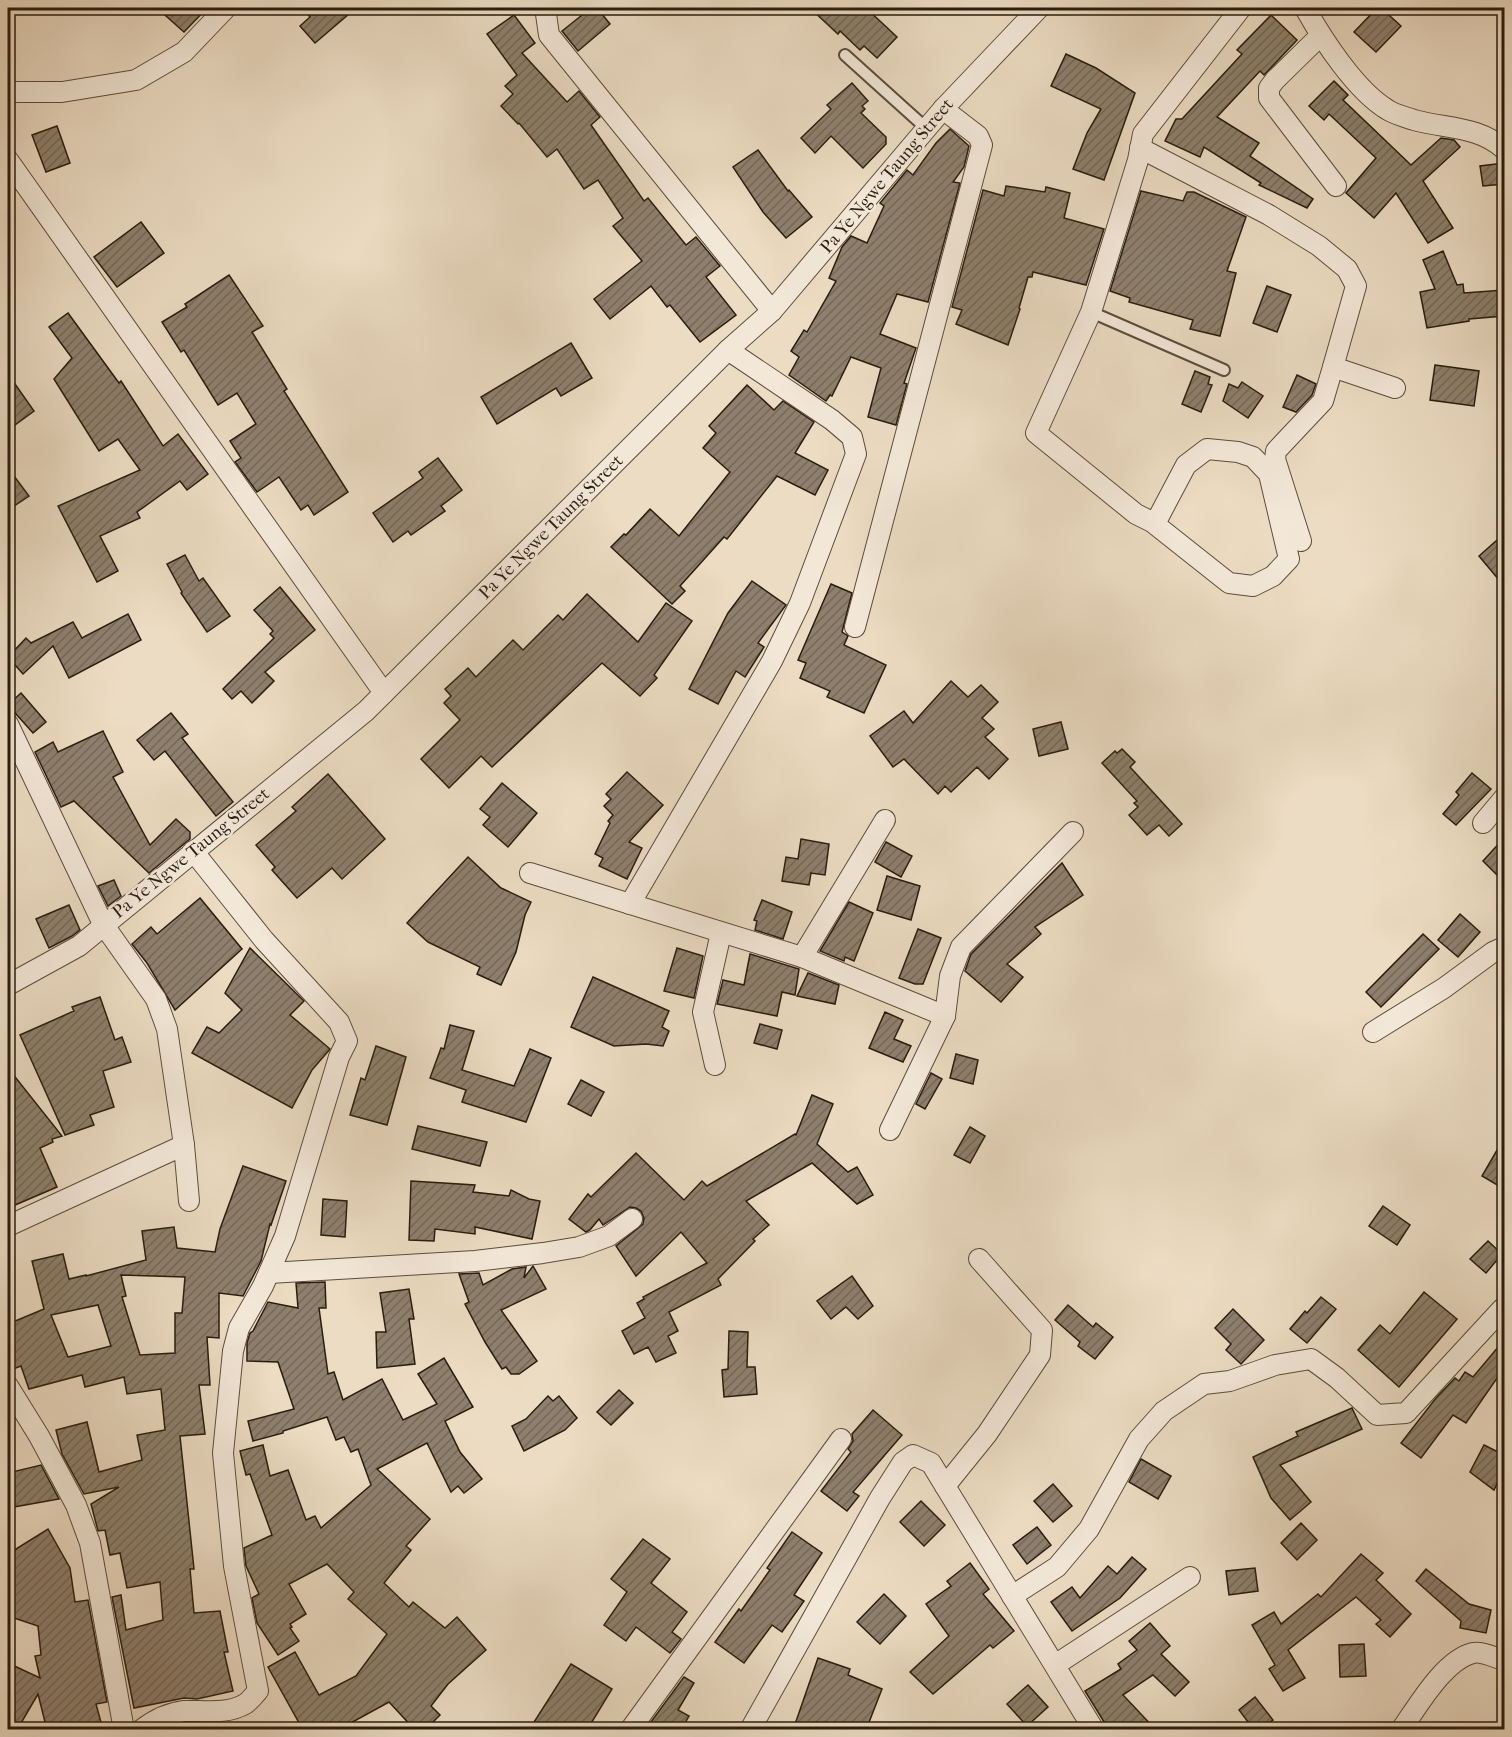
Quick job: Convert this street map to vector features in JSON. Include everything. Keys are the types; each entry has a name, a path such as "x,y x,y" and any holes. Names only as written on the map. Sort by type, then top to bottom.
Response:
{"street":[{"path":"8,92 62,92 136,80 184,52 226,8"},
{"path":"550,8 546,14 549,35 772,312"},
{"name":"Pa Ye Ngwe Taung Street","path":"8,985 79,946 103,924 366,711 728,350 772,312 943,109 1039,8"},
{"path":"1152,522 1158,518 1186,465 1207,449 1238,452 1253,457 1269,474 1289,559 1273,576 1253,586 1229,583 1152,522 1136,514 1036,433 1090,312 1138,160 1143,135 1241,8"},
{"path":"1305,8 1320,36 1363,89 1389,111 1416,120 1484,134 1504,149"},
{"path":"1320,36 1275,80 1269,88 1269,98 1336,186"},
{"path":"855,627 982,145 978,136 943,109"},
{"path":"1140,148 1269,215 1319,246 1347,269 1356,286 1323,400 1276,451 1275,459 1300,541"},
{"path":"8,160 384,693"},
{"path":"630,904 772,661 800,603 856,454 852,437 845,431 728,350"},
{"path":"1333,367 1395,388"},
{"path":"8,724 103,924 156,999 167,1029 184,1145 189,1202"},
{"path":"1483,823 1504,798"},
{"path":"802,957 885,820"},
{"path":"890,1130 945,1016 950,976 961,947 1073,832"},
{"path":"141,1730 158,1718 182,1711 210,1712 231,1709 245,1704 258,1691 234,1566 223,1453 232,1351 240,1328 285,1236 339,1057 347,1041 339,1022 264,940 193,851"},
{"path":"530,873 802,957 945,1016"},
{"path":"715,1065 703,1012 721,933"},
{"path":"1373,1032 1504,947"},
{"path":"8,1226 184,1145"},
{"path":"268,1273 475,1261 543,1253 579,1247 609,1236 632,1218"},
{"path":"945,1486 987,1434 1040,1355 1042,1330 979,1259"},
{"path":"1012,1596 1057,1567 1089,1529 1139,1439 1164,1411 1204,1384 1230,1381 1275,1365 1311,1359 1337,1378 1377,1415 1406,1413 1502,1309"},
{"path":"8,1386 39,1436 76,1505 90,1544 124,1730"},
{"path":"630,1730 841,1439"},
{"path":"750,1730 868,1519 903,1462 913,1455 931,1463 1094,1730"},
{"path":"1054,1665 1190,1577"},
{"path":"1401,1730 1439,1678 1455,1661 1475,1652 1504,1660"}],"lane":[{"path":"844,55 926,129"},
{"path":"1090,312 1224,370"}],"building":[{"path":"157,8 207,8 184,32"},
{"path":"303,8 356,8 315,43 300,26 310,17"},
{"path":"591,8 597,8 610,24 578,51 562,31"},
{"path":"810,8 866,8 897,37 877,58 864,46 860,50 840,31 838,34"},
{"path":"1377,8 1381,8 1401,26 1376,52 1354,32"},
{"path":"514,15 535,43 522,53 567,102 579,91 600,117 591,125 644,201 648,198 686,245 696,237 720,266 706,277 736,315 700,342 651,286 610,319 594,299 642,261 613,226 623,218 598,180 584,189 557,149 547,157 519,123 501,106 513,94 505,86 517,75 487,34"},
{"path":"1271,15 1297,40 1264,75 1260,71 1217,117 1259,143 1250,156 1313,199 1307,208 1259,185 1261,183 1204,147 1200,157 1165,141 1176,119 1182,119 1242,54 1237,50"},
{"path":"1066,54 1096,68 1135,93 1104,180 1073,169 1087,133 1101,109 1051,86"},
{"path":"1334,81 1348,95 1343,100 1411,165 1441,138 1454,140 1460,147 1423,181 1453,228 1428,243 1396,193 1374,218 1346,193 1376,158 1329,114 1324,120 1309,106"},
{"path":"852,83 868,101 862,106 865,109 861,113 886,137 886,144 863,168 831,136 815,153 801,138 831,109 827,105"},
{"path":"57,126 70,163 46,172 32,135"},
{"path":"950,129 969,146 964,167 953,182 960,183 928,302 897,294 880,334 916,348 904,383 907,384 896,425 868,417 881,368 851,357 832,396 830,395 826,401 789,375 799,357 791,351 804,330 807,332 836,281 829,278 842,247 851,236 867,243 884,206 880,203 907,170 913,175 936,143"},
{"path":"758,150 788,191 812,217 786,238 763,212 733,167"},
{"path":"1504,163 1504,184 1483,186 1480,166"},
{"path":"1006,186 1045,192 1046,187 1070,193 1064,218 1104,229 1086,285 1033,272 1032,277 1028,277 1008,345 956,324 962,310 952,307 983,190 1004,196"},
{"path":"1141,191 1183,201 1187,192 1194,192 1246,217 1227,271 1236,273 1220,336 1190,329 1193,320 1129,302 1130,298 1110,291"},
{"path":"141,222 164,253 117,287 94,257"},
{"path":"1443,251 1457,285 1463,284 1464,293 1504,290 1504,316 1469,319 1469,321 1427,328 1420,292 1435,289 1423,260"},
{"path":"229,275 263,326 252,332 287,389 284,391 348,492 314,515 308,505 301,510 279,477 257,492 235,462 241,458 230,441 256,424 237,393 218,405 184,350 181,352 162,322 187,307 185,304"},
{"path":"1267,286 1291,295 1277,332 1253,323"},
{"path":"68,313 119,383 121,381 163,446 178,434 208,474 187,490 180,481 137,512 140,518 100,536 118,571 97,582 58,506 140,470 118,439 99,451 54,379 72,358 49,327"},
{"path":"571,343 592,378 561,396 556,388 497,424 481,397"},
{"path":"1435,365 1479,371 1474,406 1430,400"},
{"path":"1195,371 1210,377 1208,384 1212,385 1201,412 1182,404"},
{"path":"8,374 34,411 8,430"},
{"path":"1297,375 1316,384 1312,395 1296,412 1283,407"},
{"path":"1242,382 1263,396 1248,418 1223,401 1229,384 1238,388"},
{"path":"747,385 774,410 783,401 814,422 795,453 828,470 815,495 777,476 727,539 724,537 680,586 685,591 672,604 611,547 624,534 626,535 650,509 679,536 730,472 703,448 716,433 709,426"},
{"path":"438,458 462,490 441,506 445,511 411,535 408,531 393,542 373,513 423,478 419,472"},
{"path":"8,468 29,496 8,510"},
{"path":"1504,534 1504,586 1479,556"},
{"path":"185,555 199,581 203,578 230,616 207,632 181,593 167,564"},
{"path":"752,581 786,605 758,643 764,647 745,677 736,671 718,704 689,689 728,613"},
{"path":"831,584 852,593 842,632 848,636 844,645 886,665 864,713 827,697 830,691 800,678 806,663 798,660"},
{"path":"280,587 315,630 265,672 274,681 252,703 241,691 232,699 223,689 274,638 270,634 273,631 254,610"},
{"path":"587,594 638,642 666,603 692,621 654,675 657,678 640,696 602,663 492,767 481,756 449,788 421,759 460,720 444,703 451,696 445,689 468,668 476,677 513,640 523,650 558,615 563,620"},
{"path":"128,614 141,640 69,678 53,646 23,674 8,657 26,638 31,643 73,622 82,638"},
{"path":"951,681 968,697 981,685 998,702 982,718 994,729 985,737 1008,759 989,779 977,767 951,792 945,786 938,794 904,759 893,767 870,736 904,711 913,723"},
{"path":"21,693 46,722 33,733 8,705"},
{"path":"171,713 188,734 182,738 233,802 216,816 165,751 154,760 137,740"},
{"path":"1061,722 1068,749 1039,756 1033,729"},
{"path":"103,731 123,772 113,777 150,845 176,819 190,832 190,839 149,873 74,801 61,807 35,752 53,742 58,752"},
{"path":"1122,749 1135,762 1130,767 1182,824 1169,836 1159,825 1147,835 1129,815 1138,807 1134,803 1137,801 1102,763 1115,751 1117,753"},
{"path":"627,772 663,805 629,842 642,848 627,879 599,866 603,858 595,854 610,823 608,821 613,815 604,806 611,799 606,794"},
{"path":"1472,773 1491,789 1456,825 1443,814 1459,795 1456,792"},
{"path":"328,774 385,839 342,879 332,868 297,898 272,870 275,867 256,845 296,811 292,807"},
{"path":"502,783 537,813 508,847 483,825 490,817 480,809"},
{"path":"1504,838 1504,882 1483,861"},
{"path":"801,839 829,844 825,875 811,873 809,885 782,881 786,857 798,859"},
{"path":"886,842 912,856 901,877 875,862"},
{"path":"468,857 501,888 531,902 525,915 516,952 501,985 477,974 480,967 428,942 407,923"},
{"path":"1062,863 1083,895 1035,927 1041,934 1007,964 1023,977 1001,1002 965,971 971,954"},
{"path":"887,876 920,886 911,920 877,910"},
{"path":"114,880 121,896 108,906 98,886"},
{"path":"200,898 242,949 175,1010 147,963 132,944 151,927 157,934"},
{"path":"762,900 792,912 783,939 755,930 757,921 754,920"},
{"path":"849,902 873,913 854,961 845,957 844,961 820,951"},
{"path":"69,905 80,930 49,948 36,919"},
{"path":"1460,914 1480,932 1458,957 1438,940"},
{"path":"918,929 941,938 923,984 915,984 899,978"},
{"path":"1423,934 1439,949 1381,1007 1366,992"},
{"path":"250,948 304,1001 290,1015 330,1049 312,1070 292,1108 192,1053 207,1027 219,1033 242,1010 225,993"},
{"path":"677,948 703,956 694,998 664,991"},
{"path":"750,954 799,969 795,995 782,992 777,1016 717,1004 723,980 744,985"},
{"path":"808,973 839,985 835,1004 797,996"},
{"path":"593,977 669,1011 662,1027 669,1031 663,1046 646,1044 614,1046 571,1027"},
{"path":"100,997 115,1040 122,1037 131,1062 103,1071 114,1107 90,1115 94,1125 65,1135 20,1035 74,1011 72,1007"},
{"path":"885,1012 903,1020 894,1039 911,1046 903,1062 869,1048"},
{"path":"760,1024 782,1030 777,1049 754,1043"},
{"path":"450,1025 474,1031 462,1070 514,1086 530,1049 551,1058 526,1122 462,1102 466,1090 430,1078 441,1048 444,1049"},
{"path":"376,1046 406,1057 387,1125 350,1115 361,1078 365,1080"},
{"path":"956,1054 978,1060 973,1084 950,1078"},
{"path":"8,1068 62,1136 52,1139 53,1142 40,1148 57,1187 8,1208"},
{"path":"931,1073 942,1079 925,1109 916,1104"},
{"path":"581,1080 604,1092 591,1116 568,1104"},
{"path":"812,1095 833,1104 817,1144 848,1172 857,1167 873,1195 857,1204 812,1163 746,1201 769,1225 753,1239 755,1241 718,1279 721,1285 669,1312 678,1331 668,1336 676,1353 656,1362 648,1347 634,1354 622,1331 645,1318 637,1303 644,1299 643,1297 707,1263 681,1232 636,1276 616,1246 643,1224 644,1218 641,1211 630,1207 603,1225 599,1219 586,1232 569,1219 588,1194 591,1197 636,1153 684,1200 702,1181 707,1186 796,1135"},
{"path":"418,1126 487,1142 480,1166 412,1149"},
{"path":"970,1127 985,1136 970,1163 954,1155"},
{"path":"1504,1138 1504,1189 1482,1176"},
{"path":"243,1166 286,1181 270,1224 261,1261 243,1296 219,1293 219,1338 207,1337 210,1385 199,1385 205,1434 180,1436 194,1569 190,1569 194,1613 220,1611 228,1652 224,1652 233,1691 134,1708 112,1597 121,1595 126,1630 163,1620 160,1582 127,1588 120,1553 110,1555 105,1530 98,1531 91,1504 119,1487 84,1494 62,1454 56,1430 87,1422 99,1472 142,1460 137,1435 165,1430 161,1389 127,1394 124,1377 85,1387 82,1375 29,1389 21,1366 8,1371 8,1324 44,1309 32,1261 63,1254 69,1279 146,1260 142,1231 174,1227 177,1248 215,1252 220,1229","holes":["121,1275 185,1277 182,1313 175,1313 175,1353 140,1355 122,1297 126,1296","98,1305 111,1346 68,1357 51,1315"]},
{"path":"411,1181 475,1185 473,1192 509,1196 511,1190 529,1199 540,1201 532,1239 475,1227 475,1234 435,1229 434,1241 409,1240"},
{"path":"323,1199 347,1201 345,1237 321,1235"},
{"path":"1383,1206 1410,1225 1397,1245 1369,1226"},
{"path":"1488,1241 1502,1254 1486,1273 1470,1259"},
{"path":"533,1266 546,1289 501,1310 537,1361 519,1374 511,1374 506,1367 502,1369 465,1304 469,1302 459,1274 479,1273 483,1285 512,1269 526,1267 524,1278"},
{"path":"852,1276 873,1306 858,1319 846,1307 831,1319 817,1301"},
{"path":"325,1282 326,1308 319,1308 328,1374 334,1372 343,1400 382,1379 403,1420 437,1404 418,1374 444,1358 473,1407 445,1421 460,1452 482,1479 464,1493 458,1486 451,1492 427,1443 377,1469 430,1519 406,1546 411,1550 384,1583 409,1607 413,1602 445,1628 457,1617 486,1650 448,1684 431,1706 440,1715 425,1730 415,1730 389,1702 338,1730 303,1730 268,1667 295,1652 319,1695 356,1676 387,1634 348,1599 354,1592 327,1564 289,1584 306,1614 290,1624 292,1627 290,1628 299,1641 278,1655 257,1623 252,1598 259,1594 246,1566 244,1548 272,1535 250,1474 246,1475 240,1451 263,1445 270,1476 288,1470 306,1520 315,1516 321,1528 371,1485 358,1449 351,1452 344,1437 336,1440 327,1417 253,1441 248,1421 294,1409 278,1362 247,1361 247,1343 250,1333 268,1302 298,1308 296,1283"},
{"path":"409,1289 414,1319 409,1319 415,1364 377,1368 376,1332 386,1332 380,1293"},
{"path":"1424,1292 1457,1319 1399,1387 1358,1350 1380,1325 1390,1334"},
{"path":"1321,1297 1336,1309 1307,1343 1290,1329"},
{"path":"1068,1305 1093,1327 1096,1323 1113,1337 1095,1359 1078,1346 1080,1342 1055,1320"},
{"path":"1233,1309 1264,1340 1241,1364 1226,1350 1231,1344 1215,1328"},
{"path":"729,1331 748,1332 747,1367 755,1367 757,1394 724,1397 722,1370 728,1369"},
{"path":"1504,1340 1504,1368 1466,1423 1453,1415 1421,1458 1401,1443 1436,1398 1455,1378 1459,1381 1465,1372 1473,1377"},
{"path":"619,1390 633,1403 611,1425 597,1412"},
{"path":"548,1396 553,1401 559,1396 577,1418 565,1430 524,1451 512,1426 526,1419"},
{"path":"1352,1408 1362,1429 1280,1465 1311,1502 1290,1520 1271,1498 1253,1457 1298,1436 1296,1432"},
{"path":"873,1410 902,1435 853,1492 859,1496 847,1511 821,1491 851,1452 848,1449 853,1441 852,1434"},
{"path":"1484,1445 1504,1455 1504,1469 1494,1490 1470,1472"},
{"path":"1141,1459 1171,1476 1158,1499 1129,1482"},
{"path":"41,1465 59,1499 8,1508 8,1473"},
{"path":"1053,1484 1072,1506 1053,1522 1034,1501"},
{"path":"921,1501 945,1525 924,1546 900,1522"},
{"path":"1301,1523 1317,1540 1297,1560 1281,1543"},
{"path":"1037,1527 1051,1545 1027,1564 1013,1545"},
{"path":"48,1529 70,1568 75,1602 88,1600 107,1702 96,1704 102,1726 90,1730 47,1730 38,1694 17,1730 8,1730 8,1663 40,1678 35,1656 41,1655 38,1626 8,1616 8,1554"},
{"path":"792,1532 822,1553 794,1595 804,1601 782,1632 772,1625 744,1663 715,1642 739,1609 741,1611 770,1570 767,1568"},
{"path":"643,1539 670,1559 651,1583 687,1612 672,1632 681,1639 670,1653 636,1627 626,1641 604,1625 627,1592 611,1579"},
{"path":"1361,1554 1383,1573 1376,1580 1411,1614 1390,1637 1376,1624 1381,1620 1356,1597 1288,1650 1305,1678 1283,1691 1269,1669 1275,1665 1252,1625 1274,1612 1281,1624 1318,1594 1321,1597"},
{"path":"1132,1557 1146,1569 1120,1598 1072,1631 1051,1602 1072,1587 1080,1598 1108,1566 1117,1574"},
{"path":"970,1563 989,1589 983,1594 1014,1631 993,1648 990,1645 933,1694 910,1672 949,1636 926,1604 951,1586 947,1581"},
{"path":"1255,1568 1258,1591 1229,1595 1226,1571"},
{"path":"1426,1569 1469,1604 1491,1610 1486,1633 1460,1628 1461,1621 1416,1581"},
{"path":"884,1594 906,1616 880,1644 857,1622"},
{"path":"1150,1623 1170,1646 1161,1654 1189,1682 1175,1696 1153,1675 1123,1695 1156,1730 1109,1730 1085,1691 1121,1669 1118,1664 1137,1650 1129,1641"},
{"path":"1364,1644 1366,1676 1340,1677 1339,1645"},
{"path":"818,1658 850,1669 848,1675 882,1689 866,1730 793,1730"},
{"path":"571,1664 612,1689 587,1730 529,1730"},
{"path":"684,1677 694,1683 678,1710 689,1716 681,1730 645,1730"},
{"path":"1028,1685 1048,1707 1027,1726 1007,1704"},
{"path":"1255,1697 1273,1720 1260,1730 1254,1730 1239,1710"}]}
